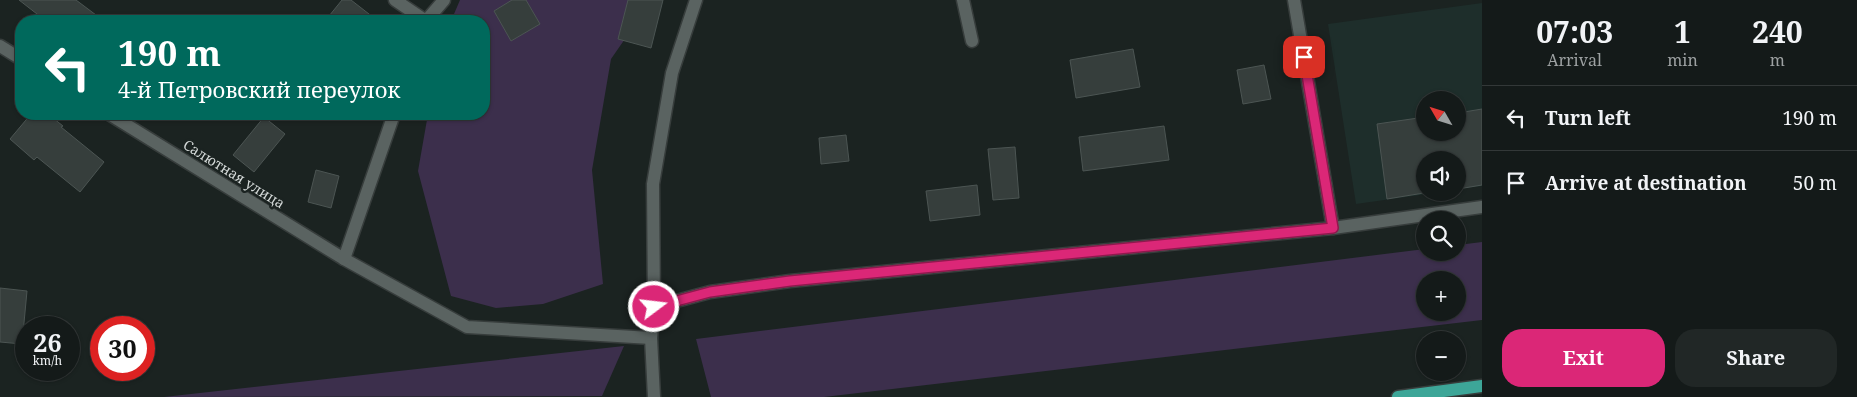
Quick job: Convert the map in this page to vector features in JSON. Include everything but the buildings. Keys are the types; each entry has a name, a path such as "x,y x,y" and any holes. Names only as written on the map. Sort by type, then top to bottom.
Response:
{"main road":[{"path":"1398,397 1482,386"}],"street":[{"path":"395,0 417,15"},
{"path":"431,15 444,0"},
{"path":"654,397 651,338 654,307 653,184 672,74 696,0"},
{"path":"963,0 972,41"},
{"path":"1294,0 1333,228"},
{"path":"0,46 15,55"},
{"name":"Салютная улица","path":"119,120 344,259 467,327 651,338"},
{"path":"344,259 392,120"},
{"path":"654,307 710,292 790,281 1333,228 1482,206"}],"shaded area":[{"path":"460,0 652,0 611,59 592,170 603,284 543,304 496,308 451,296 418,171 427,120 490,120 490,15 454,15"},
{"path":"1482,3 1482,186 1466,188 1466,151 1416,151 1416,196 1356,204 1328,24"},
{"path":"1482,242 1482,320 824,397 711,397 696,339 1416,250 1416,261 1466,261 1466,244"},
{"path":"624,346 602,396 164,397"}],"route":[{"path":"654,307 710,292 790,281 1333,228 1304,57"}]}
